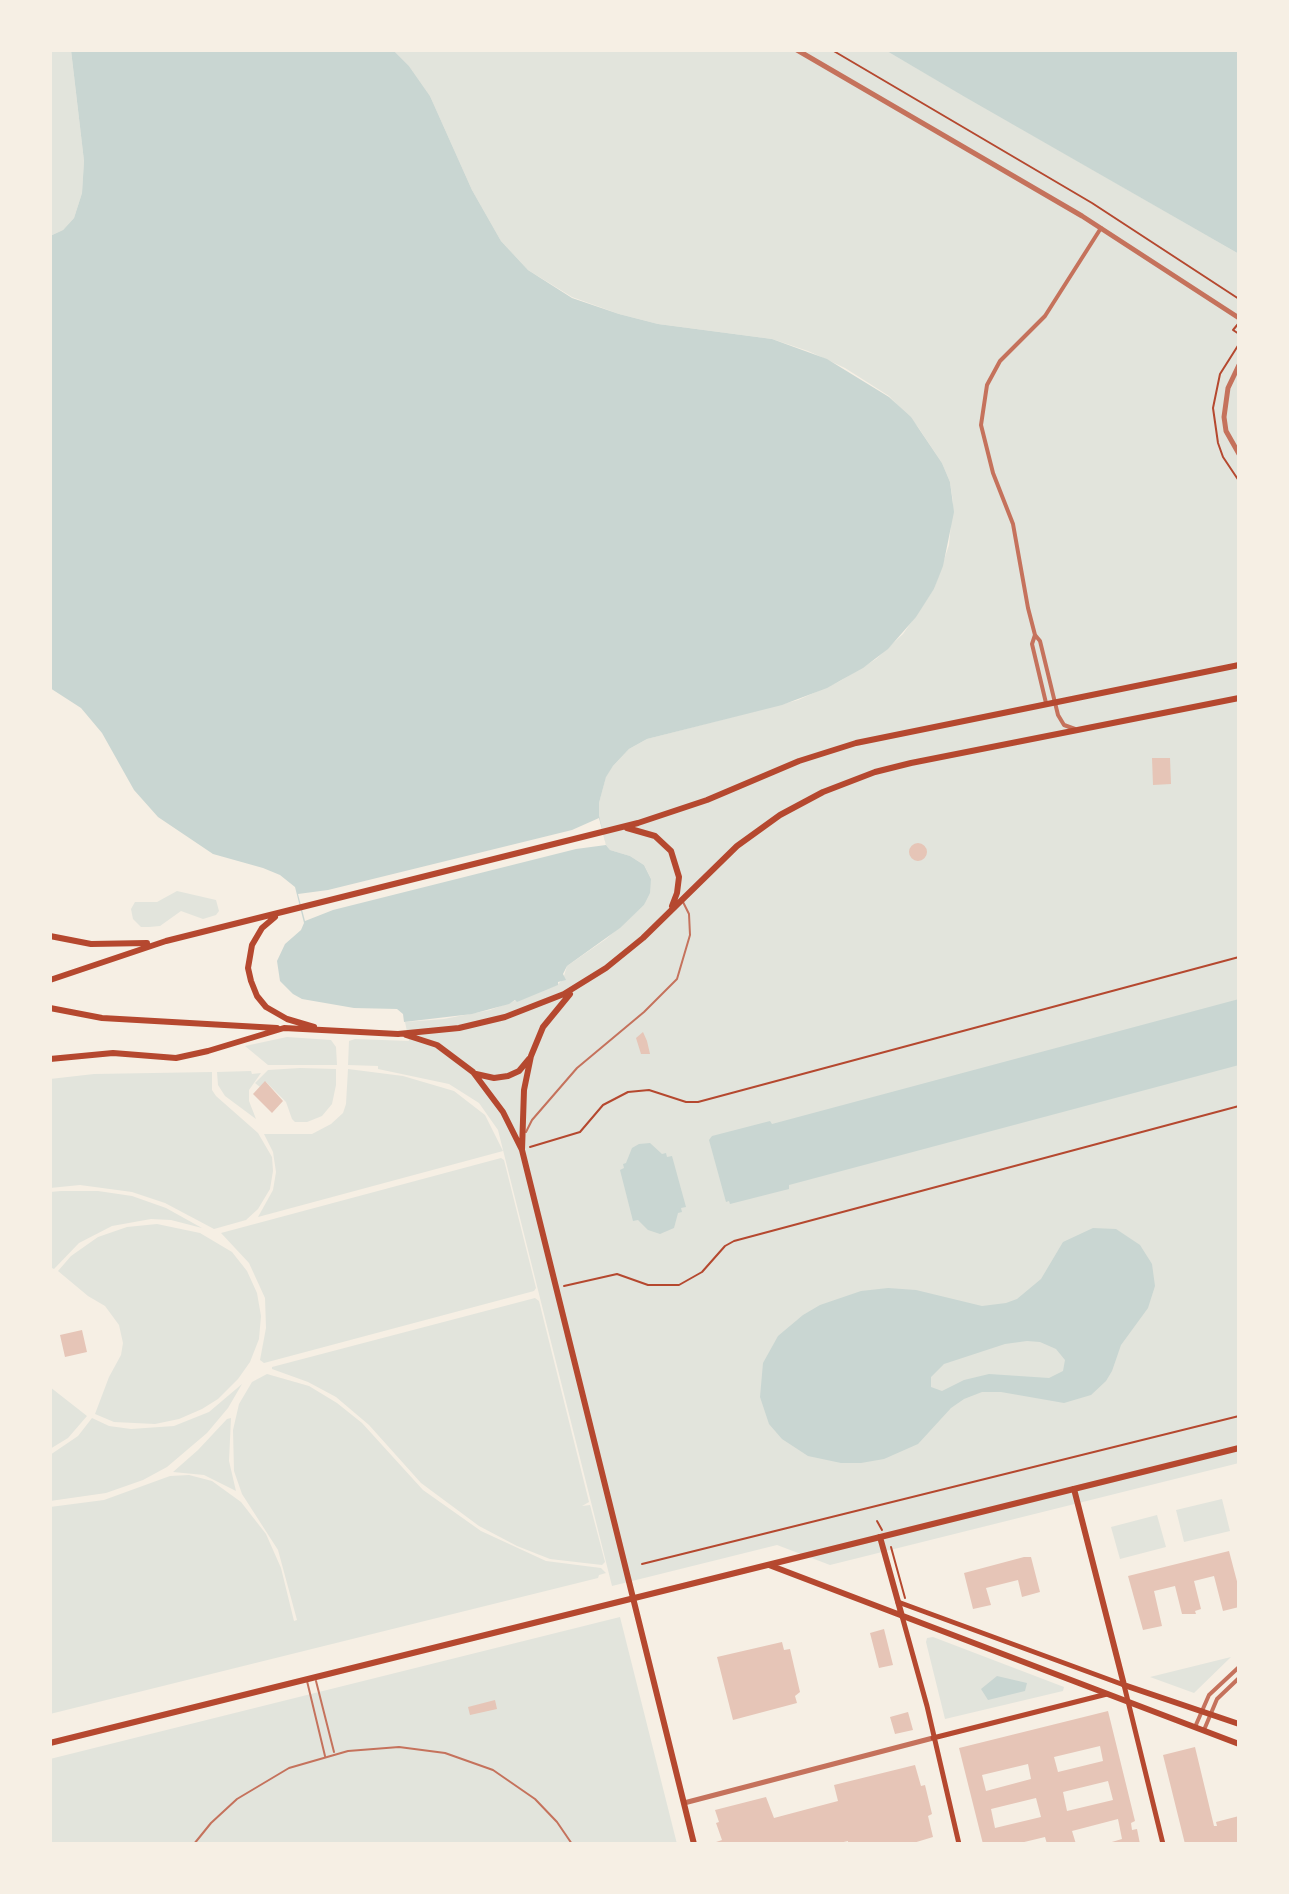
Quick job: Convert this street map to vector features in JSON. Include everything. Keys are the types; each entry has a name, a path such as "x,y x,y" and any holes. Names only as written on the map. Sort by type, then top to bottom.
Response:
{"main road":[{"path":"50,980 166,941 620,828 680,810 799,761 856,743 1239,665"},
{"path":"50,1008 102,1018 398,1034 489,1022 526,1010 578,986 620,958 737,846 780,815 823,792 875,772 911,763 1239,698"},
{"path":"620,828 655,836 666,844 674,856 679,882 668,912"},
{"path":"282,913 267,923 254,939 249,960 251,981 266,1007 287,1019 326,1031"},
{"path":"50,936 111,945 166,941"},
{"path":"473,1072 501,1078 519,1071 531,1056 548,1020 578,986"},
{"path":"50,1059 113,1053 176,1058 200,1054 284,1028"},
{"path":"398,1034 437,1045 473,1072 495,1100 522,1150 694,1844"},
{"path":"522,1150 524,1090 531,1056"},
{"path":"50,1743 1239,1448"},
{"path":"1074,1489 1163,1844"},
{"path":"880,1537 959,1844"},
{"path":"769,1565 1239,1744"},
{"path":"898,1602 1239,1724"},
{"path":"933,1738 1107,1694"}],"street":[{"path":"797,50 1005,169 1101,228 1239,320"},
{"path":"1077,729 1069,728 1060,720 1040,641 1035,635 1015,532 983,439 983,403 987,385 1000,361 1045,316 1101,228"},
{"path":"1239,365 1228,388 1224,417 1226,431 1239,454"},
{"path":"1035,635 1032,644 1046,703"},
{"path":"1195,1727 1213,1691 1239,1667"},
{"path":"1204,1730 1217,1699 1239,1678"},
{"path":"684,1803 933,1738"}],"lane":[{"path":"524,1137 532,1120 577,1068 644,1012 677,979 690,935 689,914 681,899"},
{"path":"316,1678 334,1754"},
{"path":"307,1680 325,1756"},
{"path":"194,1844 211,1823 253,1788 289,1768 359,1749 399,1747 437,1751 474,1762 509,1779 553,1817 572,1844"}],"path":[{"path":"832,50 1092,203 1239,299"},
{"path":"1239,320 1233,330 1239,334"},
{"path":"530,1147 580,1132 603,1105 628,1092 649,1090 686,1102 704,1101 1239,957"},
{"path":"564,1286 617,1274 648,1285 679,1285 693,1279 711,1264 725,1246 734,1241 1239,1106"},
{"path":"642,1564 1239,1416"},
{"path":"895,1555 903,1587"}],"shaded area":[{"path":"50,50 71,50 84,161 82,193 74,218 63,230 50,236"},
{"path":"71,50 393,50 409,66 430,96 472,190 501,241 528,270 572,298 619,314 658,324 772,339 827,359 889,397 911,417 942,463 950,482 954,512 943,566 934,589 916,617 888,649 863,668 827,688 782,705 647,739 629,749 613,766 606,777 599,803 606,845 610,850 630,856 644,865 651,879 650,893 644,905 620,928 567,966 563,974 566,980 558,982 558,985 517,1002 515,1000 472,1014 404,1022 403,1014 397,1009 354,1008 302,999 293,994 280,981 277,961 285,944 301,930 304,923 295,887 280,875 263,868 213,854 158,817 134,790 102,733 81,708 50,688 50,236 63,230 74,218 82,193 84,161"},
{"path":"393,50 885,50 1239,254 1239,1463 830,1565 777,1545 612,1586 498,1130 479,1103 449,1084 378,1069 378,1066 348,1065 349,1041 409,1041 405,1022 444,1019 490,1010 557,985 563,979 567,966 606,939 644,905 651,879 644,865 630,856 610,850 606,845 599,803 606,776 613,766 629,749 647,739 798,700 840,681 876,659 903,634 934,589 949,545 953,502 950,482 942,463 918,427 889,396 845,368 772,339 658,324 619,314 572,297 528,270 501,241 472,190 430,96 409,66"},
{"path":"885,50 1239,50 1239,254 965,97"},
{"path":"177,891 216,900 219,911 203,919 181,911 160,926 141,927 133,919 131,909 135,902 157,902"},
{"path":"1239,999 1239,1065 789,1185 789,1189 730,1204 726,1202 709,1140 712,1136 770,1121 772,1124"},
{"path":"287,1037 331,1040 336,1047 337,1065 268,1065 245,1046"},
{"path":"336,1069 332,1104 322,1116 307,1122 295,1122 286,1102 266,1082 260,1087 255,1083 268,1070"},
{"path":"348,1069 403,1076 454,1091 485,1115 503,1151 258,1217 273,1190 276,1172 273,1152 264,1134 312,1134 331,1124 343,1113 346,1104"},
{"path":"251,1071 252,1074 261,1073 249,1090 249,1101 256,1119 225,1096 218,1085 217,1072"},
{"path":"212,1072 212,1090 216,1096 258,1133 272,1157 270,1189 258,1209 246,1220 214,1229 165,1203 132,1192 80,1185 50,1188 50,1079 94,1074"},
{"path":"650,1143 662,1154 666,1153 667,1157 672,1156 686,1207 678,1213 674,1228 660,1234 648,1230 638,1220 633,1221 620,1170 624,1168 623,1164 632,1148"},
{"path":"501,1158 536,1288 534,1291 264,1363 260,1360 266,1328 265,1298 249,1263 221,1233"},
{"path":"98,1191 132,1196 166,1208 202,1228 171,1220 151,1219 112,1226 79,1243 54,1269 50,1267 50,1192"},
{"path":"157,1224 200,1233 232,1252 247,1271 257,1293 261,1316 259,1339 250,1362 238,1379 218,1399 202,1409 179,1419 155,1424 114,1422 95,1414 121,1355 123,1343 119,1325 105,1306 58,1271 71,1256 98,1237 127,1227"},
{"path":"1093,1228 1116,1229 1140,1245 1152,1264 1155,1286 1148,1308 1121,1345 1106,1381 1091,1395 1064,1403 1001,1392 982,1392 951,1408 918,1444 884,1459 861,1463 841,1463 808,1456 782,1439 769,1424 760,1397 763,1363 778,1336 803,1315 820,1305 861,1291 888,1288 916,1290 982,1306 1006,1303 1017,1299 1041,1279 1063,1242","holes":["1040,1342 1056,1349 1065,1360 1063,1371 1049,1378 989,1374 964,1380 942,1391 931,1387 931,1377 944,1364 1005,1344"]},
{"path":"535,1298 539,1301 589,1502 582,1506 590,1505 605,1562 602,1565 550,1559 479,1526 421,1483 369,1425 336,1397 308,1382 272,1369"},
{"path":"267,1374 309,1386 337,1403 362,1423 423,1490 481,1531 546,1561 601,1568 606,1573 598,1578 50,1714 50,1507 104,1500 170,1476 189,1475 212,1481 241,1502 266,1534 281,1568 294,1621 297,1620 278,1550 242,1494 234,1471 233,1430 239,1404 252,1382"},
{"path":"242,1384 228,1408 207,1433 167,1467 143,1480 106,1493 50,1501 50,1455 78,1436 92,1418 109,1426 131,1429 174,1426 209,1412"},
{"path":"50,1387 87,1416 68,1438 50,1449"},
{"path":"231,1418 229,1461 236,1491 204,1475 173,1472 227,1419"},
{"path":"1222,1499 1230,1531 1184,1542 1176,1510"},
{"path":"1157,1515 1166,1547 1120,1559 1111,1527"},
{"path":"620,1617 677,1844 50,1844 50,1759"},
{"path":"933,1637 1064,1687 1063,1691 945,1719 926,1642 927,1638"},
{"path":"1231,1657 1194,1693 1150,1677"},
{"path":"997,1676 1027,1683 1025,1691 988,1700 981,1689"}],"pier":[{"path":"599,818 606,845 576,849 333,910 305,921 298,894 328,890 572,830"}],"building":[{"path":"1152,758 1170,758 1171,784 1153,785"},
{"path":"918,843 927,852 918,861 909,852"},
{"path":"643,1032 650,1054 641,1054 636,1038"},
{"path":"265,1081 283,1101 272,1113 253,1094"},
{"path":"82,1330 87,1352 65,1357 60,1335"},
{"path":"1229,1551 1239,1589 1239,1607 1223,1611 1214,1576 1194,1581 1201,1609 1195,1611 1196,1614 1182,1614 1175,1586 1154,1591 1162,1626 1143,1630 1128,1576"},
{"path":"1031,1557 1040,1592 1022,1597 1018,1580 986,1588 991,1605 973,1609 964,1573"},
{"path":"884,1629 893,1665 879,1668 870,1633"},
{"path":"782,1642 784,1650 790,1649 800,1692 795,1696 797,1703 733,1720 717,1657"},
{"path":"495,1700 497,1709 470,1715 468,1707"},
{"path":"1108,1711 1135,1821 1131,1823 1132,1830 1137,1829 1140,1844 1105,1844 1122,1839 1118,1819 1072,1831 1076,1844 1047,1844 1045,1837 1016,1844 983,1844 959,1748","holes":["1100,1746 1103,1761 1058,1772 1054,1757","1028,1764 1031,1779 986,1791 982,1775","1108,1781 1113,1800 1067,1811 1063,1792","1036,1798 1041,1817 995,1828 991,1809"]},
{"path":"908,1712 913,1730 895,1734 890,1717"},
{"path":"1195,1747 1214,1826 1217,1826 1216,1822 1239,1816 1239,1844 1185,1844 1163,1755"},
{"path":"915,1765 921,1786 925,1785 932,1814 928,1816 933,1837 910,1844 848,1844 848,1841 835,1844 710,1844 722,1840 715,1810 766,1797 774,1818 838,1801 834,1785"}]}
